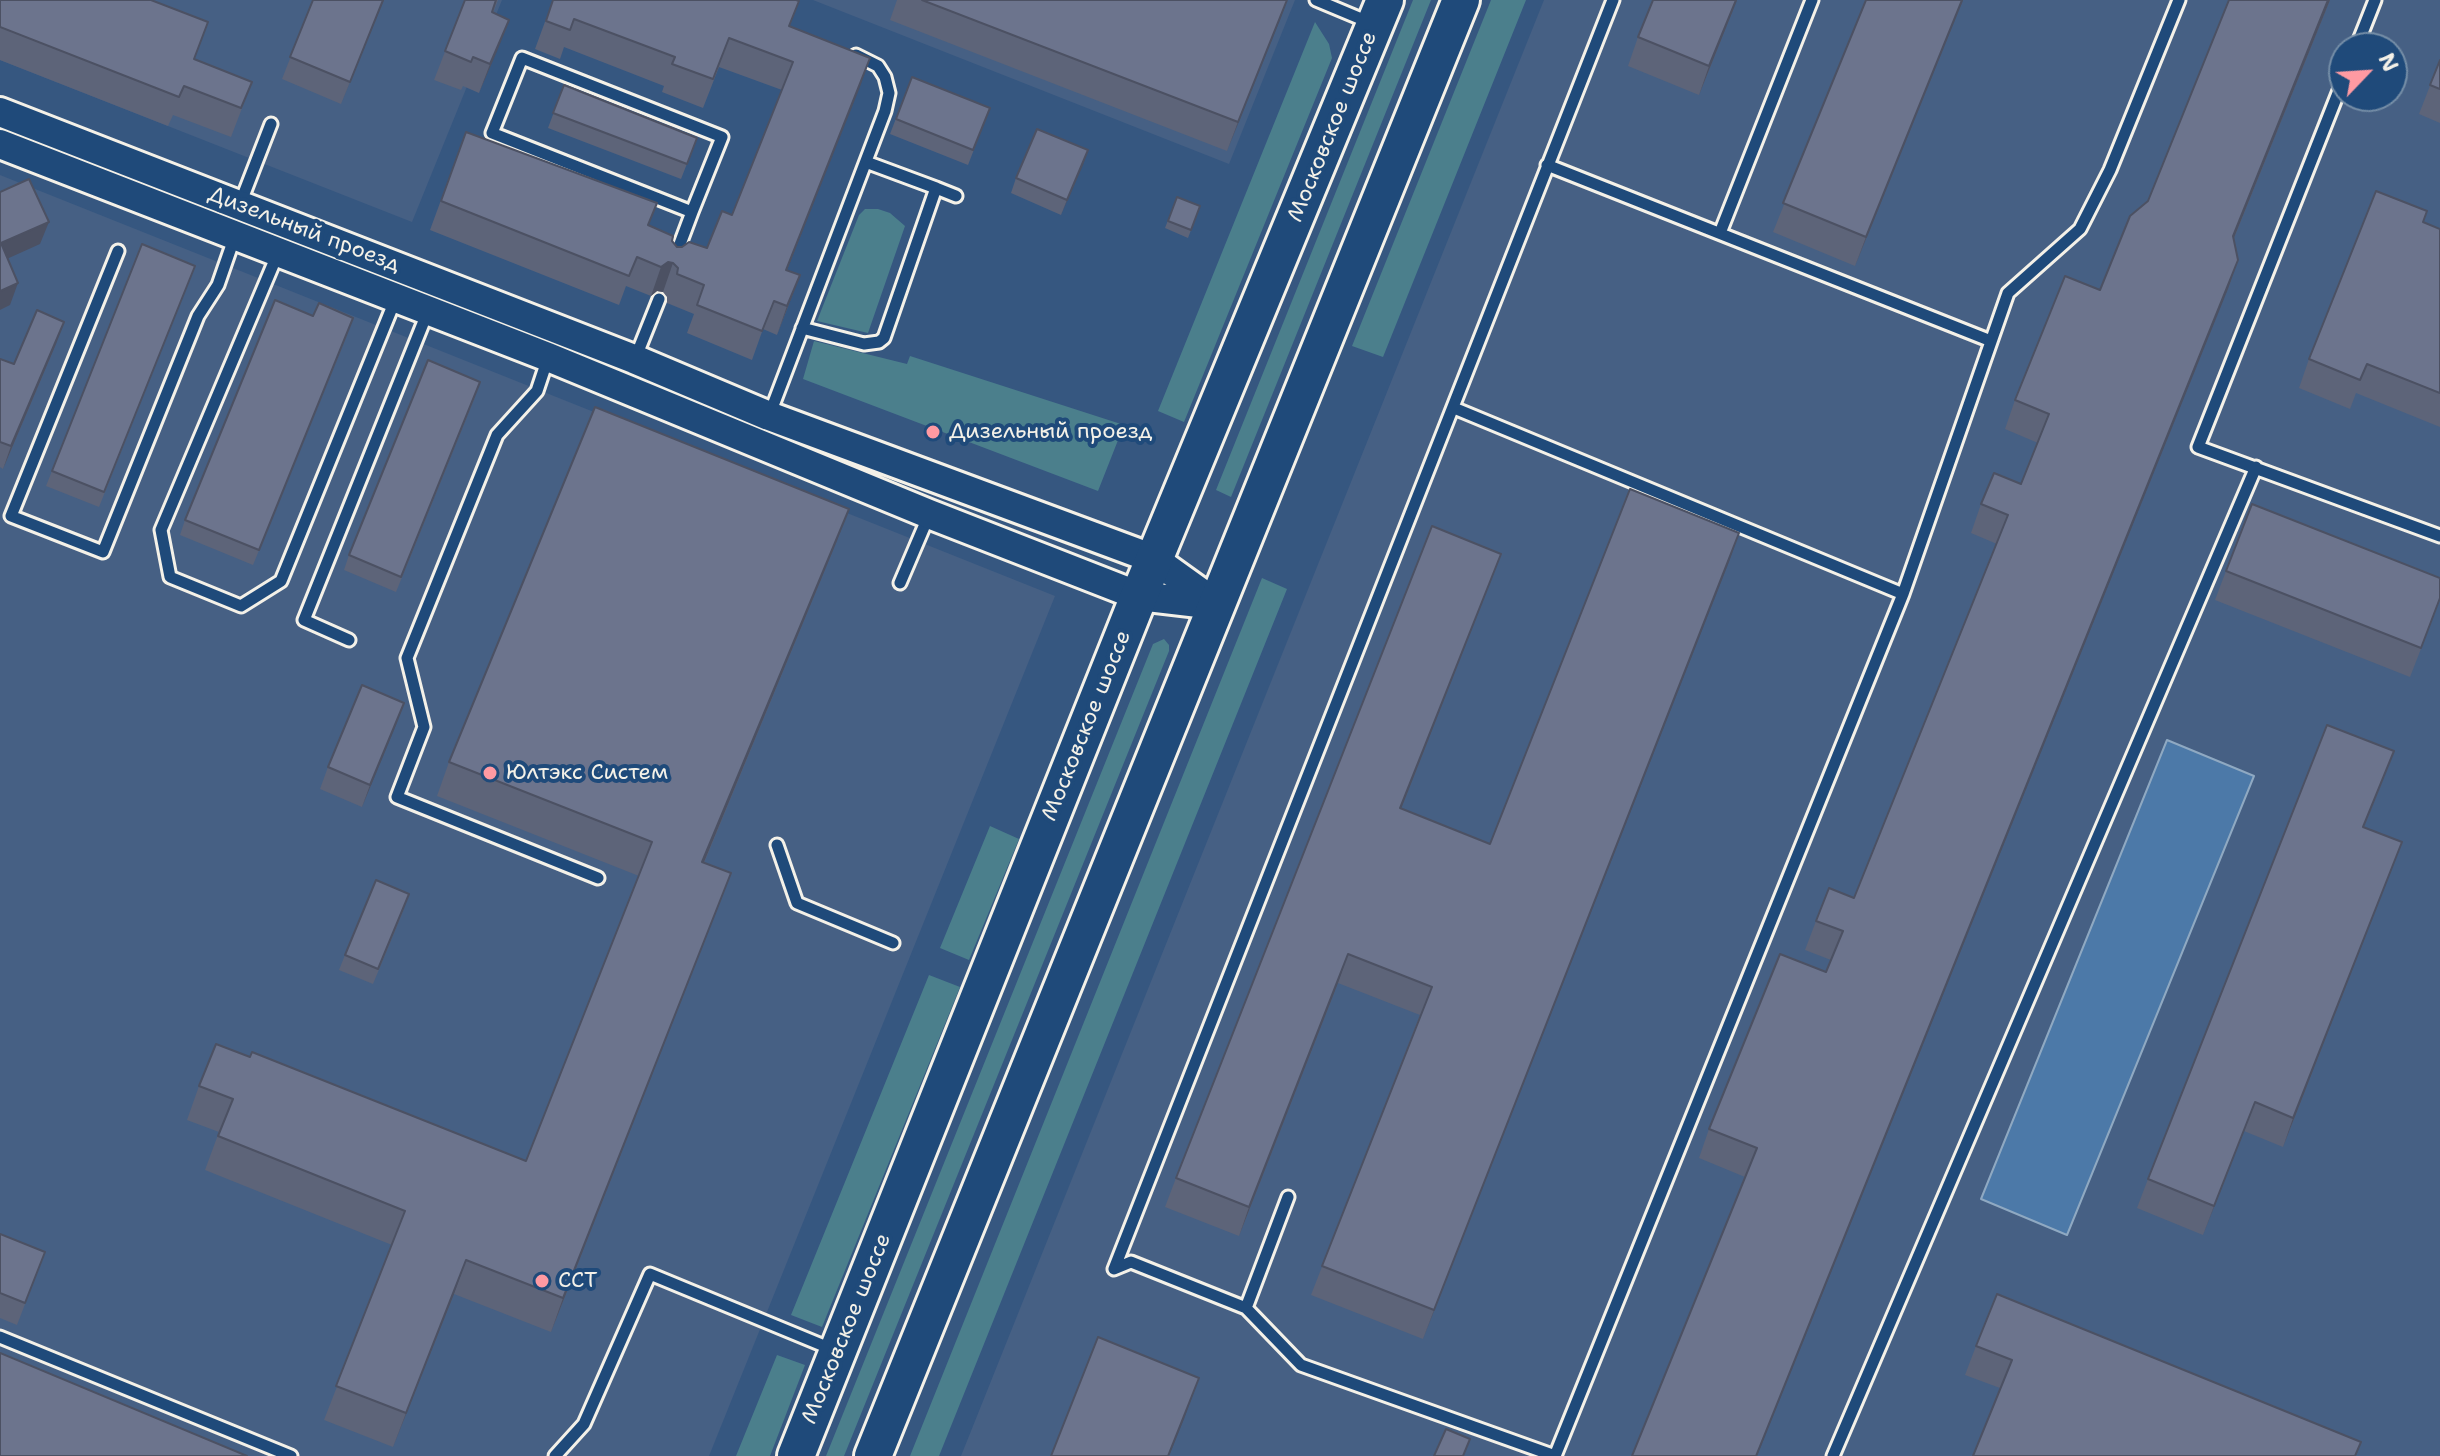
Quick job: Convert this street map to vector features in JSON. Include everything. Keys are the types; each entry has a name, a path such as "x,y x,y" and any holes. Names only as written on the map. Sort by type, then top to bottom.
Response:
{"main road":[{"path":"873,1456 1461,0"},
{"name":"Московское шоссе","path":"796,1456 1139,596 1380,12"}],"street":[{"name":"Дизельный проезд","path":"0,112 634,359 769,416 1154,559 1218,605"},
{"name":"Дизельный проезд","path":"0,144 548,357 929,514 1139,596 1218,605"}],"lane":[{"path":"1316,0 1380,12"},
{"path":"1613,0 1114,1269 1131,1262 1246,1308 1301,1365 1555,1456 1903,594 2008,293 2080,229 2110,170 2179,0"},
{"path":"1720,233 1812,0"},
{"path":"2362,32 2375,0"},
{"path":"769,416 885,111 889,93 878,66 838,48"},
{"path":"670,268 722,137 522,58 492,133 692,212"},
{"path":"2331,112 2198,447 2440,536"},
{"path":"240,205 271,124"},
{"path":"866,162 956,196"},
{"path":"1547,165 1991,341"},
{"path":"802,328 864,344 884,338 936,188"},
{"path":"118,251 11,516 103,552 198,316 218,285 235,235"},
{"path":"279,253 161,530 170,577 241,606 281,581 396,298"},
{"path":"634,359 659,299"},
{"path":"349,640 304,620 428,310"},
{"path":"548,357 537,391 497,435 407,658 424,727 397,797 598,878"},
{"path":"1454,408 1903,594"},
{"path":"1833,1456 2256,467"},
{"path":"900,583 929,514"},
{"path":"777,845 797,903 893,943"},
{"path":"1246,1308 1288,1197"},
{"path":"555,1456 584,1424 650,1274 838,1352"},
{"path":"0,1337 291,1456"}],"shaded area":[{"path":"0,0 502,0 412,222 0,60"},
{"path":"813,0 1295,0 1229,164"},
{"path":"1544,0 2440,0 2440,1456 961,1456"},
{"path":"0,175 1055,596 709,1456 0,1456"},
{"path":"2167,740 2254,776 2067,1235 1981,1199"}],"green space":[{"path":"1413,0 1431,0 1231,497 1216,490"},
{"path":"1491,0 1526,0 1383,357 1352,346"},
{"path":"1315,22 1329,44 1332,58 1184,422 1158,411"},
{"path":"865,209 890,213 905,226 868,333 817,321 859,215"},
{"path":"814,341 907,364 910,356 1124,425 1098,491 803,379"},
{"path":"1262,578 1287,589 939,1456 910,1456"},
{"path":"1164,639 1169,651 844,1456 826,1456 1153,644"},
{"path":"990,826 1019,839 969,960 940,948"},
{"path":"929,975 960,987 822,1327 791,1315"},
{"path":"777,1355 805,1365 770,1456 736,1456"}],"building":[{"path":"0,0 151,0 208,22 194,59 252,82 241,108 184,86 179,97 0,27"},
{"path":"313,0 383,0 350,82 290,57"},
{"path":"465,0 496,0 492,12 509,20 490,64 473,57 471,62 445,51"},
{"path":"553,0 796,0 799,1 789,26 870,58 786,270 800,275 787,306 774,301 762,331 697,305 704,285 677,274 678,268 673,263 668,262 661,267 637,257 629,276 441,201 466,132 657,203 648,225 673,236 672,241 677,247 689,242 707,248 722,211 732,215 793,62 729,38 713,79 672,64 675,57 574,19 570,30 546,21"},
{"path":"922,0 1287,0 1238,122"},
{"path":"1653,0 1736,0 1709,66 1638,37"},
{"path":"1866,0 1962,0 1866,237 1783,203"},
{"path":"2229,0 2328,0 2233,236 2238,260 1756,1456 1632,1456 1757,1148 1709,1129 1780,954 1826,972 1843,931 1816,921 1829,888 1854,898 2008,515 1981,504 1994,473 2021,484 2049,414 2015,400 2065,276 2100,290 2130,216 2148,201"},
{"path":"2440,60 2440,89 2430,85"},
{"path":"912,77 990,108 973,150 896,119"},
{"path":"564,85 697,138 687,164 553,113"},
{"path":"1037,129 1088,150 1067,200 1016,178"},
{"path":"29,179 49,222 1,243 18,283 0,291 0,192"},
{"path":"2376,191 2427,211 2423,222 2440,229 2440,393 2367,364 2360,380 2309,359"},
{"path":"1177,197 1200,206 1191,230 1168,221"},
{"path":"142,244 195,266 104,492 52,471"},
{"path":"275,300 313,316 319,303 353,318 259,550 185,520"},
{"path":"37,310 64,322 11,446 0,442 0,359 14,364"},
{"path":"428,360 480,382 401,577 349,555"},
{"path":"595,407 849,509 702,862 731,873 563,1298 466,1260 406,1413 336,1386 405,1211 218,1136 233,1099 199,1086 216,1044 250,1057 252,1052 526,1161 652,842 449,762"},
{"path":"1630,489 1739,533 1434,1310 1322,1266 1432,987 1348,954 1249,1207 1176,1178 1432,526 1501,554 1400,808 1490,844"},
{"path":"2252,504 2440,578 2440,598 2421,648 2226,571"},
{"path":"362,685 404,703 370,785 328,767"},
{"path":"2327,725 2394,751 2363,827 2402,842 2293,1118 2255,1102 2214,1206 2148,1179"},
{"path":"376,880 409,894 378,969 345,955"},
{"path":"0,1234 45,1252 25,1303 0,1293"},
{"path":"1997,1294 2361,1442 2355,1456 1973,1456 2012,1360 1976,1346"},
{"path":"1098,1337 1199,1378 1168,1456 1051,1456"},
{"path":"0,1353 247,1456 0,1456"},
{"path":"1446,1429 1470,1439 1463,1456 1434,1456"}],"place":[{"name":"Дизельный проезд","path":"933,432"},
{"name":"Юлтэкс Систем","path":"490,773"},
{"name":"ССТ","path":"542,1281"}]}
